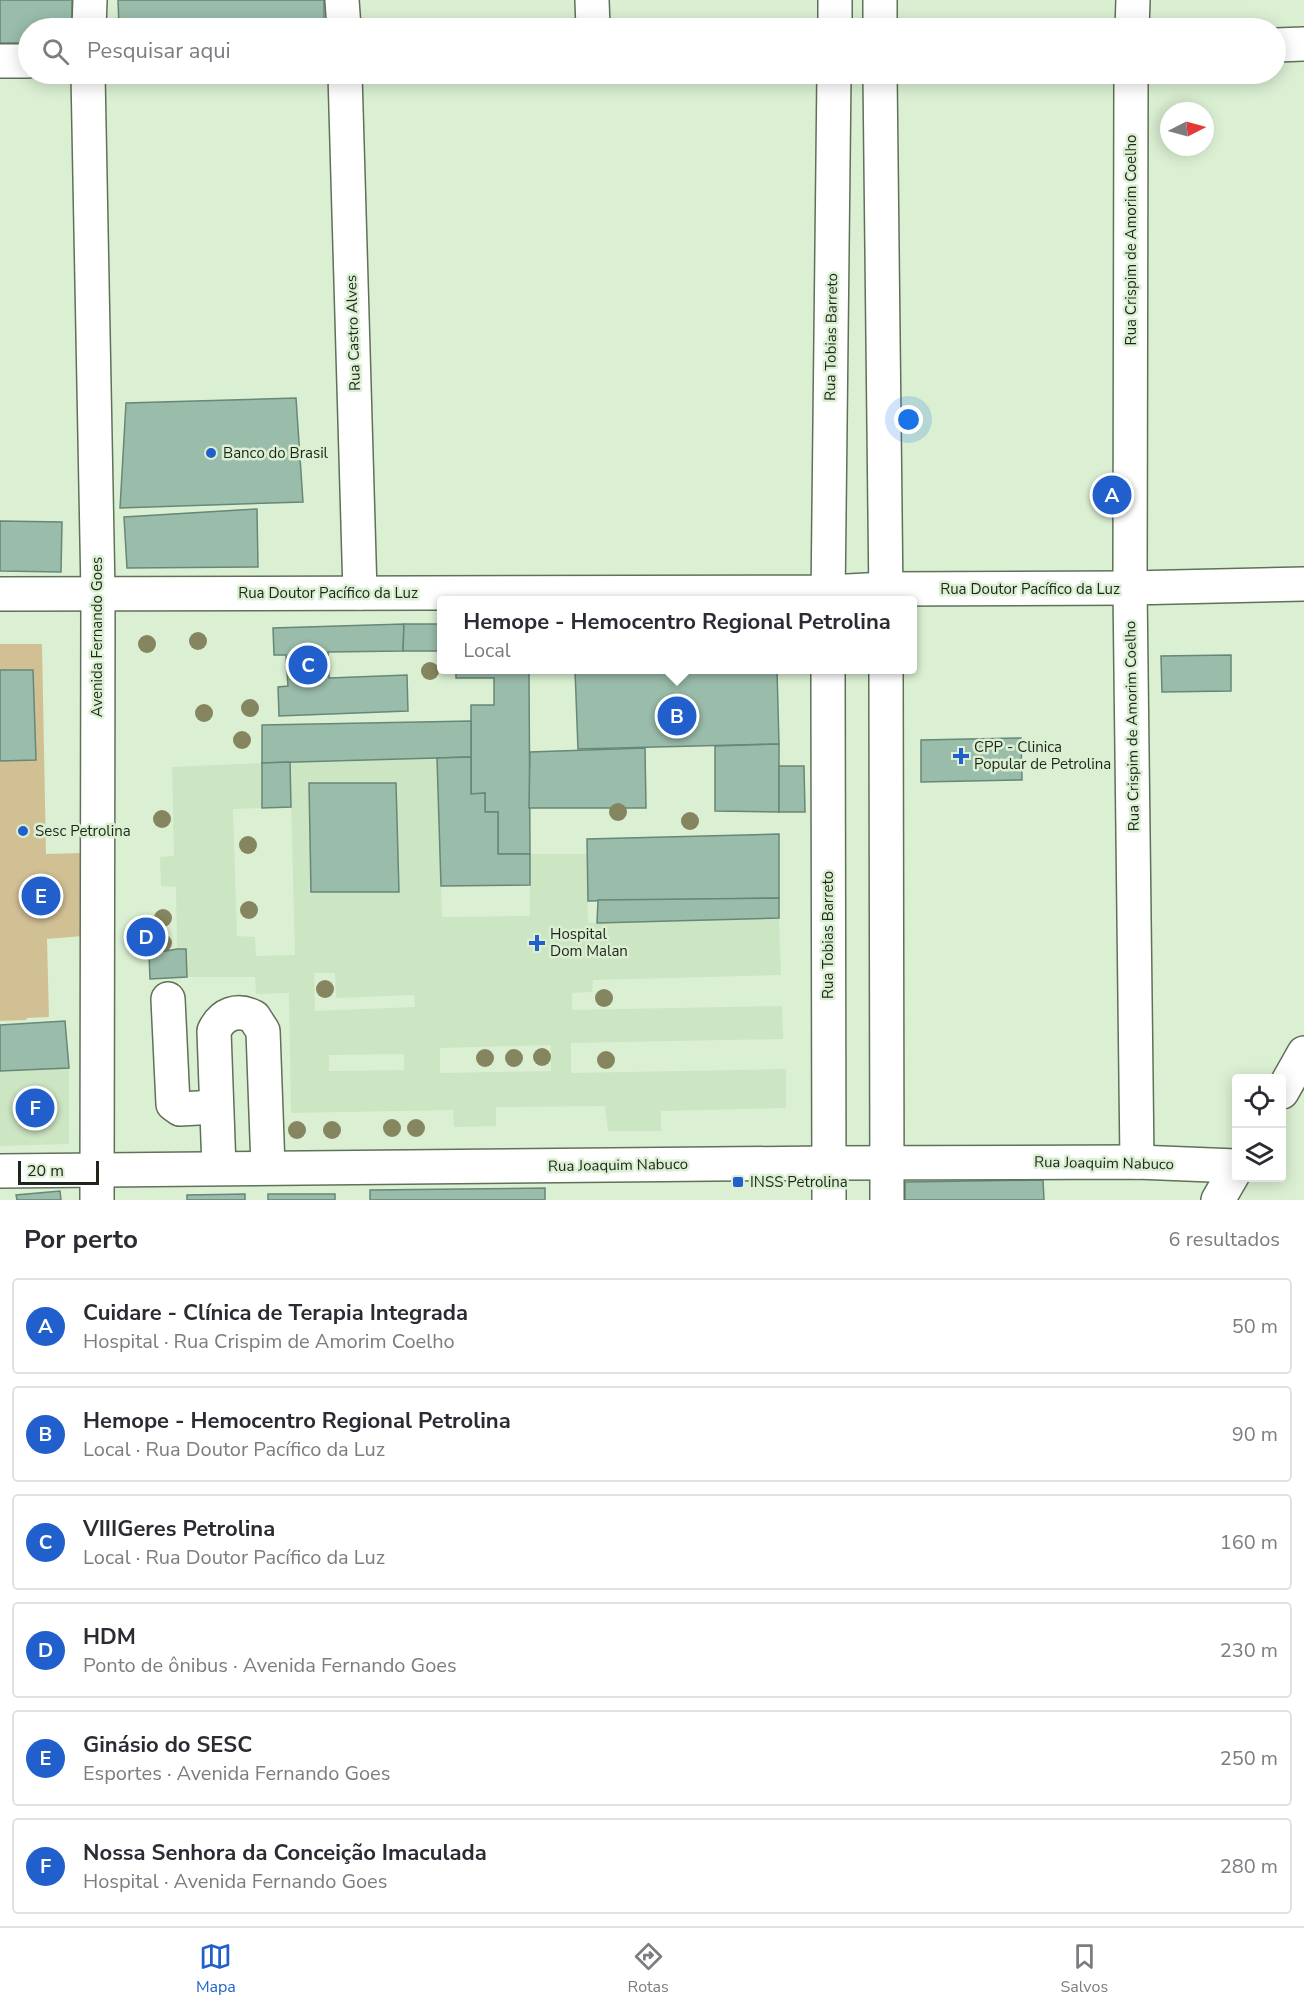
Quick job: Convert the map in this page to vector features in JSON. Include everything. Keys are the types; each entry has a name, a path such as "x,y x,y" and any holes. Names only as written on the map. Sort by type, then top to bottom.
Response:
{"street":[{"path":"89,18 90,0"},
{"path":"342,0 343,18"},
{"path":"592,0 592,18"},
{"path":"835,0 835,18"},
{"path":"880,0 880,18"},
{"path":"1132,18 1133,0"},
{"path":"1286,45 1304,44"},
{"path":"0,61 18,61"},
{"name":"Avenida Fernando Goes","path":"88,84 98,593 97,1185"},
{"name":"Rua Castro Alves","path":"345,84 360,593"},
{"name":"Rua Tobias Barreto","path":"828,596 834,84"},
{"path":"880,84 886,595"},
{"name":"Rua Crispim de Amorim Coelho","path":"1131,84 1130,588 1137,1162"},
{"name":"Rua Doutor Pacífico da Luz","path":"0,594 360,593 828,596 1304,585"},
{"name":"Rua Tobias Barreto","path":"828,674 829,1200"},
{"path":"886,674 887,1200"},
{"path":"168,999 173,1104 180,1109 216,1107"},
{"path":"219,1168 214,1031 223,1018 230,1013 246,1013 260,1023 262,1031 268,1167"},
{"path":"1286,1084 1304,1053"},
{"name":"Rua Joaquim Nabuco","path":"0,1171 97,1185 219,1168 268,1167 1137,1162 1232,1168"},
{"path":"1218,1200 1232,1175"}],"shaded area":[{"name":"Sesc Petrolina","path":"0,644 42,644 46,854 81,853 83,936 47,939 49,1017 0,1021"},
{"name":"Hospital Dom Malan","path":"437,758 442,917 530,916 530,854 587,854 588,923 779,918 781,975 593,980 592,992 572,993 572,1010 782,1006 783,1039 571,1043 571,1073 786,1069 786,1108 661,1111 661,1131 608,1131 605,1106 496,1107 496,1126 454,1127 453,1110 291,1113 289,993 256,994 255,977 187,977 186,949 177,949 176,887 161,886 160,857 174,856 172,767 262,763 262,808 233,809 237,936 255,937 256,956 295,955 290,762","holes":["314,973 335,973 336,998 414,995 415,1007 315,1011","551,1045 551,1071 440,1073 440,1048","404,1054 404,1070 329,1071 329,1055"]},
{"path":"69,1068 69,1144 0,1146 0,1071"}],"building":[{"path":"0,0 72,0 72,18 18,18 18,43 0,43"},
{"path":"118,0 324,0 324,18 119,18"},
{"name":"Banco do Brasil","path":"296,398 303,502 120,508 126,403"},
{"path":"257,509 258,567 127,568 124,517"},
{"path":"0,521 62,522 61,572 0,571"},
{"path":"404,624 403,651 328,652 329,678 407,675 408,711 279,716 278,687 288,686 286,655 274,655 273,628"},
{"path":"404,624 437,624 437,651 403,651"},
{"path":"1231,655 1231,691 1162,692 1161,656"},
{"path":"0,670 33,670 36,760 0,761"},
{"path":"456,674 529,674 530,854 498,854 498,812 485,812 485,793 471,794 471,705 494,705 494,678 456,678"},
{"path":"575,674 777,674 779,744 578,749"},
{"path":"471,721 471,757 262,763 262,725"},
{"path":"1021,738 1022,780 921,782 921,740"},
{"path":"779,744 779,812 715,811 715,746"},
{"path":"645,748 646,808 529,808 530,752"},
{"path":"471,757 471,794 485,793 485,812 498,812 498,854 530,854 530,885 441,886 437,758"},
{"path":"290,762 291,807 262,808 262,763"},
{"path":"779,766 804,766 805,812 779,812"},
{"path":"309,783 396,783 399,892 311,892"},
{"path":"779,834 779,898 588,901 587,839"},
{"path":"779,898 779,918 597,923 598,900"},
{"path":"186,949 187,977 150,979 149,954"},
{"path":"65,1021 69,1068 0,1071 0,1025"},
{"path":"1043,1180 1044,1200 905,1200 905,1182"},
{"path":"545,1188 545,1200 370,1200 370,1190"},
{"path":"60,1191 61,1200 17,1200 16,1195"},
{"path":"245,1194 245,1200 187,1200 187,1195"},
{"path":"268,1194 335,1194 335,1200 268,1200"}],"place":[{"name":"Banco do Brasil","path":"211,453"},
{"name":"Cuidare - Clínica de Terapia Integrada","path":"1112,495"},
{"name":"VIIIGeres Petrolina","path":"308,665"},
{"name":"Hemope - Hemocentro Regional Petrolina","path":"677,716"},
{"name":"CPP - Clinica Popular de Petrolina","path":"961,756"},
{"name":"Sesc Petrolina","path":"23,831"},
{"name":"Ginásio do SESC","path":"41,896"},
{"name":"HDM","path":"146,937"},
{"name":"Hospital Dom Malan","path":"537,943"},
{"name":"Nossa Senhora da Conceição Imaculada","path":"35,1108"},
{"name":"INSS Petrolina","path":"738,1182"}]}
